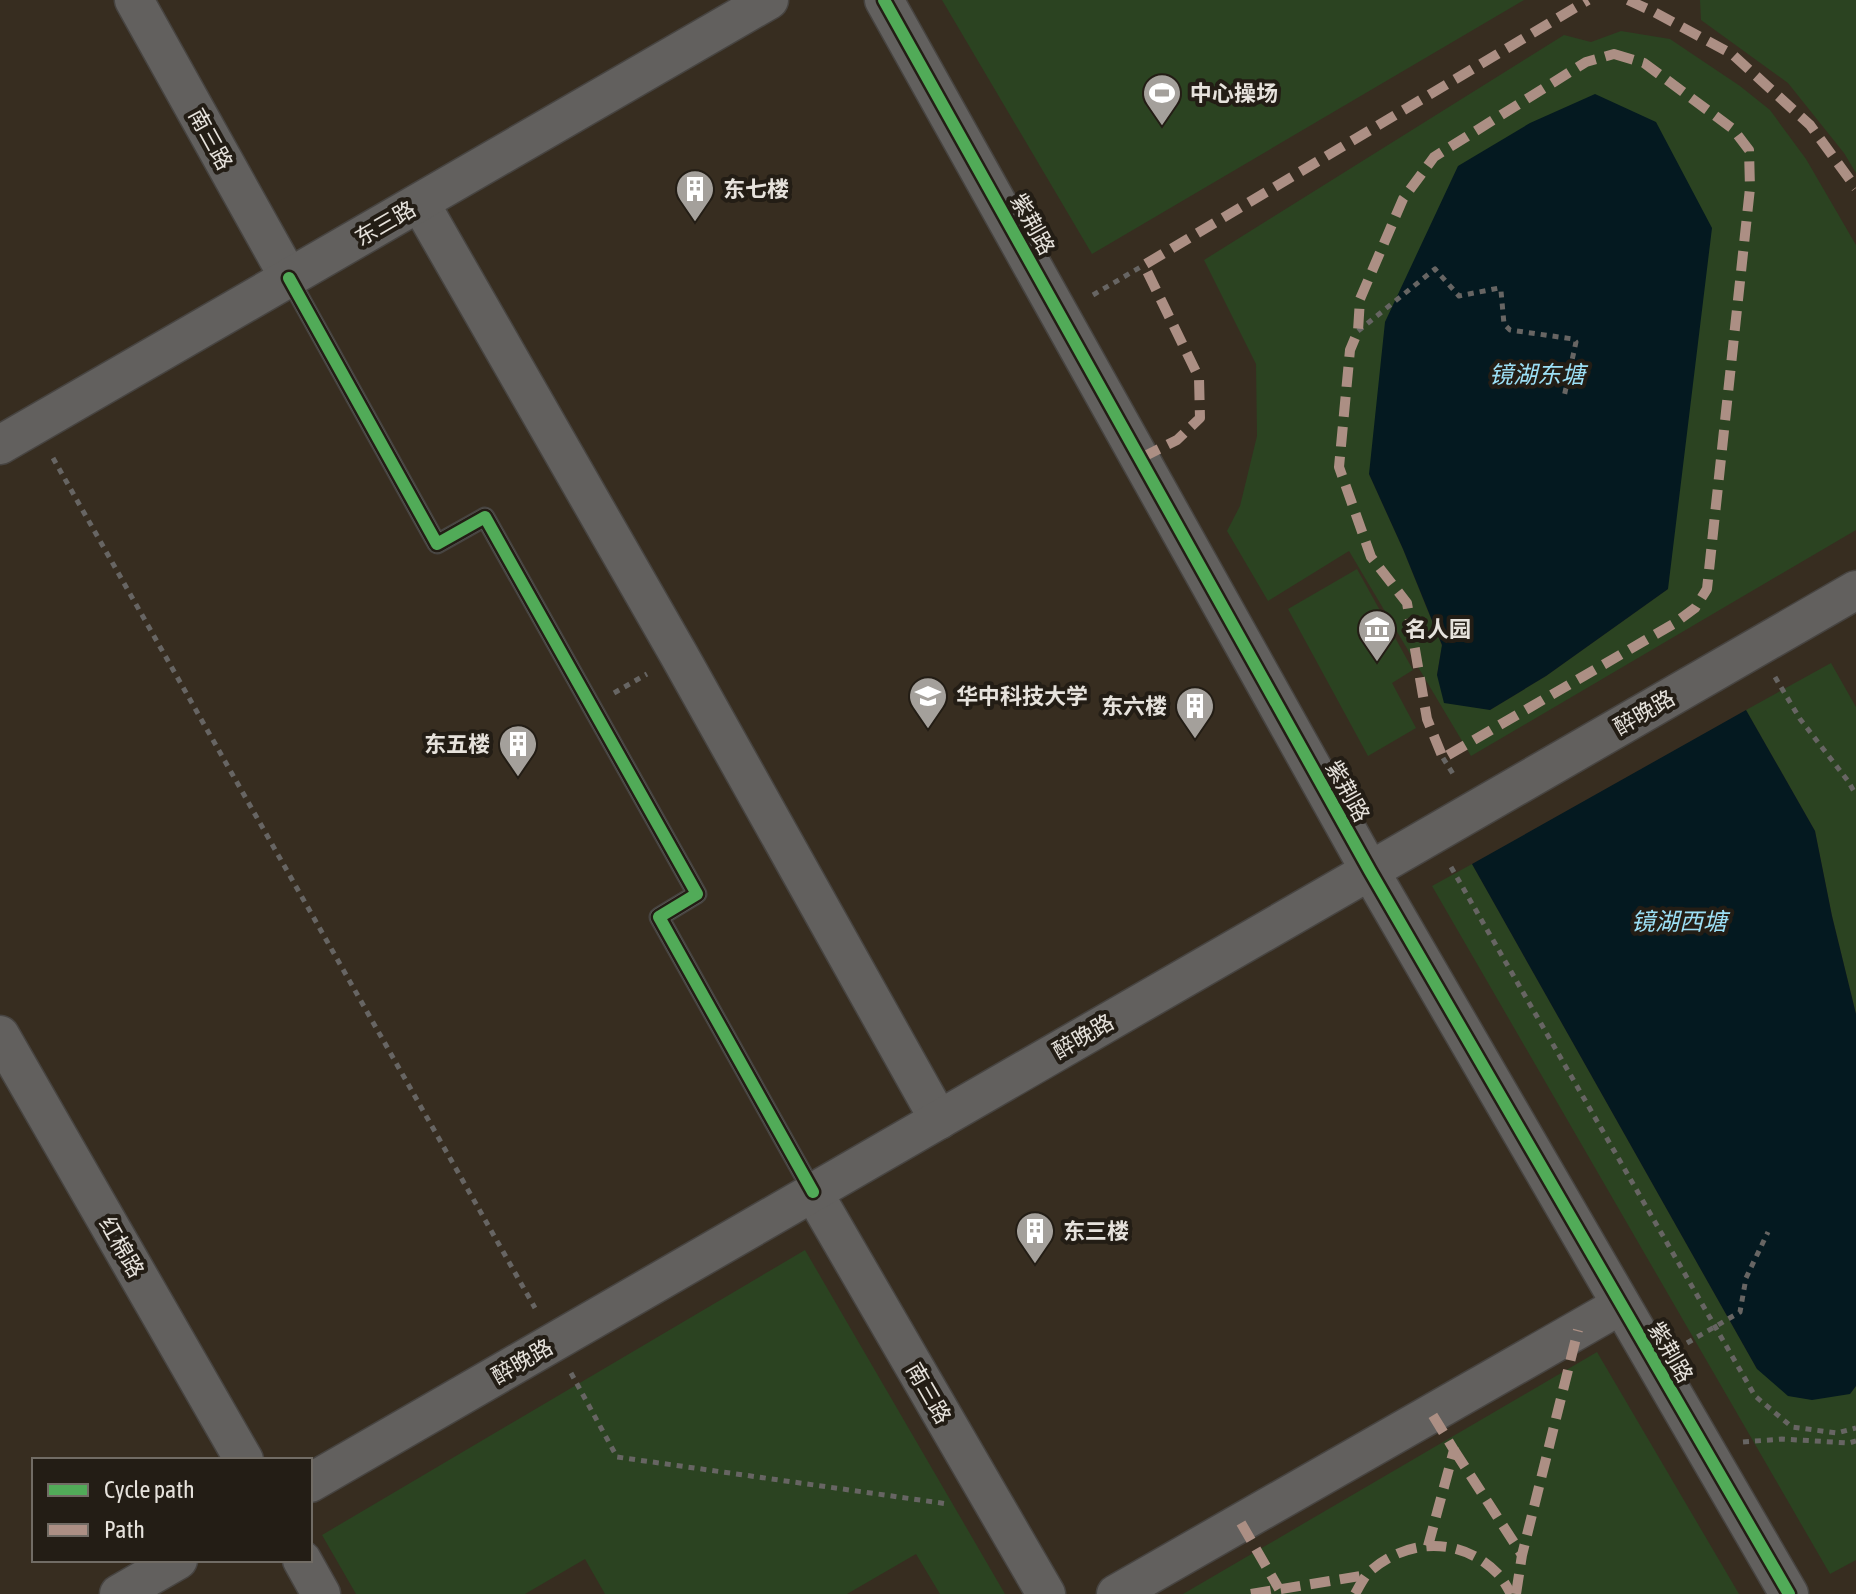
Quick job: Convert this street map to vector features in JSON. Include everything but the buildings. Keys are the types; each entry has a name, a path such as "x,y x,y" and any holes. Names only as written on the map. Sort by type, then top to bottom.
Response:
{"street":[{"name":"南三路","path":"134,0 289,278"},
{"name":"东三路","path":"0,445 769,0"},
{"name":"紫荆路","path":"884,0 1370,871 1789,1594"},
{"path":"420,203 679,655 939,1120"},
{"name":"醉晚路","path":"312,1482 1856,590"},
{"name":"红棉路","path":"0,1035 243,1458"},
{"name":"南三路","path":"813,1192 1046,1594"},
{"path":"1116,1594 1621,1305"},
{"path":"119,1594 175,1562"},
{"path":"303,1562 321,1594"}],"lane":[{"path":"289,278 437,544 485,517 697,894 659,917 813,1192"}],"path":[{"path":"1061,315 1144,265"},
{"path":"1358,331 1435,269 1459,296 1499,288 1504,324 1510,330 1573,339 1576,342 1564,397"},
{"path":"34,425 617,1457 954,1505 985,1490"},
{"path":"591,707 679,655"},
{"path":"1800,719 1856,795"},
{"path":"1472,903 1755,1396 1792,1427 1837,1433 1856,1428"},
{"path":"1715,1327 1740,1312 1746,1278 1768,1232"},
{"path":"1702,1445 1782,1439 1856,1441"}],"shaded area":[{"name":"华中科技大学","path":"0,0 1856,0 1856,1594 0,1594"}],"green space":[{"name":"中心操场","path":"942,0 1524,0 1092,254"},
{"path":"1700,0 1856,0 1856,173 1844,153 1788,83 1701,20"},
{"path":"1621,31 1670,39 1740,86 1770,110 1806,159 1856,245 1856,530 1471,756 1349,551 1268,601 1227,531 1240,506 1257,436 1256,364 1204,260 1564,35 1591,42","holes":["1369,474 1668,589 1546,676 1490,710 1437,675 1442,646"]},
{"path":"1357,569 1413,670 1392,683 1416,728 1368,756 1288,609"},
{"path":"1831,663 1856,707 1856,1014 1815,831 1746,710"},
{"path":"1472,864 1757,1369 1850,1394 1856,1386 1856,1560 1830,1574 1432,886"},
{"path":"805,1250 1005,1594 940,1594 916,1554 847,1594 605,1594 585,1559 525,1594 356,1594 322,1535"},
{"path":"1597,1352 1739,1594 1183,1594"}],"water":[{"name":"镜湖东塘","path":"1595,94 1656,122 1712,228 1668,589 1546,676 1490,710 1444,703 1437,675 1442,645 1369,474 1385,322 1458,166 1530,123"},
{"name":"镜湖西塘","path":"1746,710 1815,831 1856,1014 1856,1386 1850,1394 1812,1400 1788,1396 1757,1369 1472,864"}],"marked path":[{"path":"1141,458 1177,440 1200,418 1199,378 1144,265 1588,0"},
{"path":"1628,0 1732,54 1810,125 1856,188"},
{"path":"1614,54 1644,63 1733,129 1749,150 1750,188 1707,589 1695,608 1675,623 1443,758 1427,719 1407,603 1371,557 1339,467 1350,350 1358,331 1360,299 1403,199 1434,157 1586,62 1614,54"},
{"path":"1516,1594 1522,1555 1578,1330"},
{"path":"1428,1546 1454,1450 1432,1414"},
{"path":"1454,1450 1522,1555"},
{"path":"1241,1523 1279,1589"},
{"path":"1355,1594 1368,1573 1383,1561 1399,1553 1433,1546 1467,1552 1482,1561 1499,1575 1511,1594"},
{"path":"1251,1594 1366,1575"}],"cycle path":[{"path":"884,0 1370,871 1789,1594"},
{"path":"289,278 437,544 485,517 697,894 659,917 813,1192"}],"place":[{"name":"中心操场","path":"1162,127"},
{"name":"东七楼","path":"695,223"},
{"name":"名人园","path":"1377,663"},
{"name":"华中科技大学","path":"928,730"},
{"name":"东六楼","path":"1195,740"},
{"name":"东五楼","path":"518,778"},
{"name":"东三楼","path":"1035,1265"}]}
